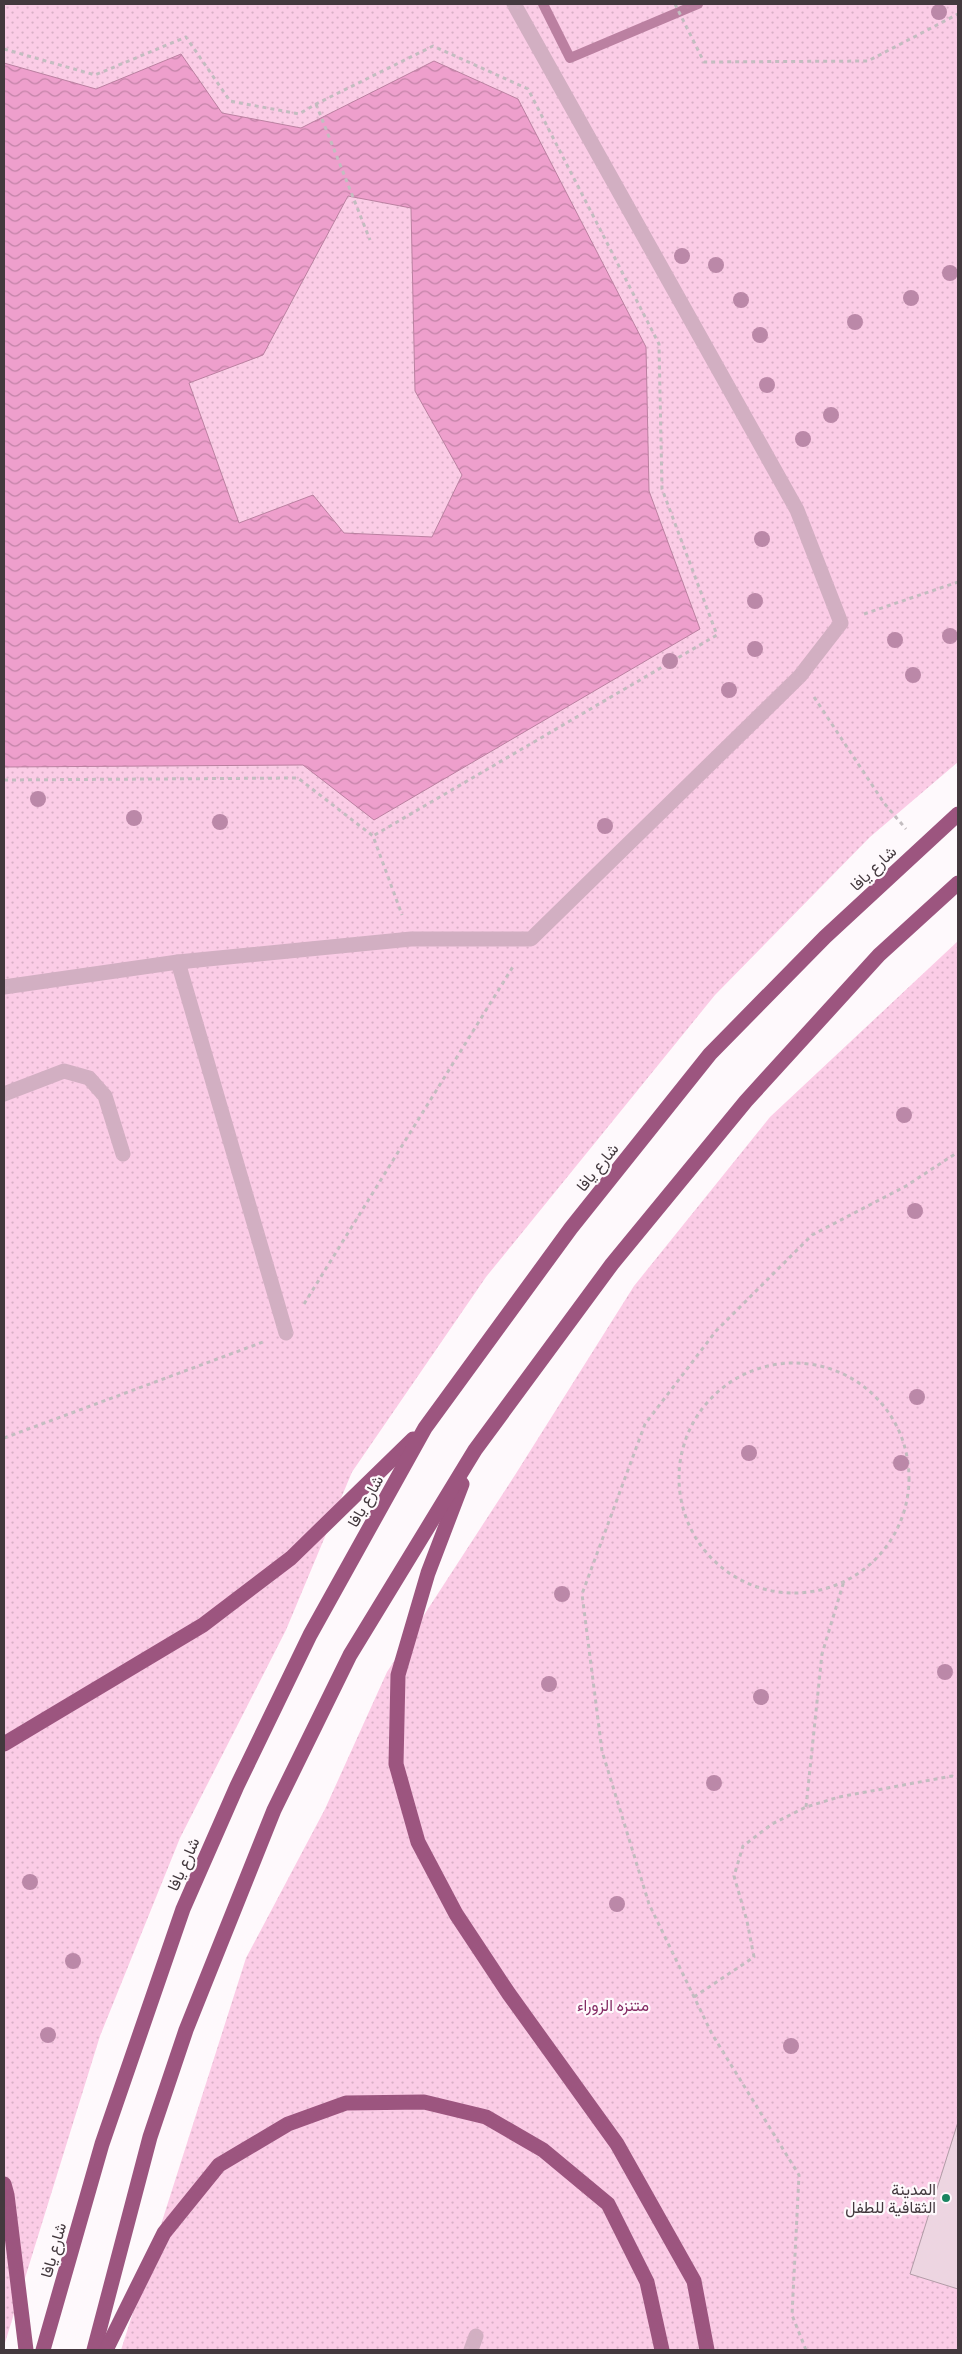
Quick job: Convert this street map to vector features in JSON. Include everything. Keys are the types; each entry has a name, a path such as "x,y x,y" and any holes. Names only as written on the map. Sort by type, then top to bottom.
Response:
{"highway":[{"name":"شارع يافا","path":"43,2350 102,2144 183,1909 237,1786 310,1635 425,1428 571,1228 710,1054 825,937 958,814"},
{"path":"94,2350 150,2137 190,2020 274,1810 350,1655 475,1450 612,1264 746,1101 879,955 958,883"},
{"path":"4,1744 203,1625 291,1558 425,1428"},
{"path":"475,1450 428,1573 398,1675 396,1764 418,1842 456,1914 509,1994 617,2144 651,2201 694,2281 707,2350"},
{"path":"106,2350 164,2233 219,2165 288,2124 346,2103 424,2102 486,2118 543,2150 608,2204 647,2282 662,2350"},
{"path":"4,2184 7,2195 26,2350"}],"lane":[{"path":"4,987 178,962 411,939 531,939 800,676 840,623 797,510 514,4"},
{"path":"178,962 286,1333"},
{"path":"4,1094 64,1071 90,1078 105,1096 123,1154"}],"path":[{"path":"674,4 704,62 868,62 958,14"},
{"path":"4,49 95,75 186,37 230,101 300,114 316,104 433,46 528,89 659,344 662,489 717,635 373,836"},
{"path":"316,104 370,240"},
{"path":"840,623 958,582"},
{"path":"800,676 884,804"},
{"path":"4,780 298,778 373,836 411,939"},
{"path":"4,1438 286,1333 531,939"},
{"path":"806,2350 792,2314 799,2175 712,2034 649,1904 602,1751 582,1594 645,1424 716,1331 812,1235 906,1186 958,1152"},
{"path":"806,1807 822,1654 844,1581 860,1574 899,1529 910,1473 907,1449 891,1412 875,1394 842,1372 818,1364 778,1363 748,1371 714,1394 685,1439 678,1479 687,1524 712,1560 745,1583 796,1594 822,1591 844,1581"},
{"path":"694,1997 754,1957 747,1920 734,1876 743,1846 772,1824 806,1807 839,1797 952,1776 958,1778"}],"green space":[{"path":"4,4 958,4 958,762 870,837 715,995 486,1277 352,1472 286,1630 180,1838 100,2036 4,2346"},
{"name":"متنزه الزوراء","path":"958,941 958,2350 121,2350 246,1958 325,1809 387,1672 515,1475 634,1286 770,1117"}],"water":[{"path":"181,54 222,113 301,128 434,61 518,99 646,347 649,491 700,629 374,820 303,765 4,767 4,63 96,89","holes":["348,196 411,208 415,391 462,475 432,537 344,533 313,495 239,523 189,383 263,355"]}],"building":[{"name":"المدينة الثقافية للطفل","path":"958,2122 958,2289 910,2274"}],"waterway":[{"path":"543,4 570,58 698,4"}],"place":[{"name":"المدينة الثقافية للطفل","path":"946,2198"}]}
